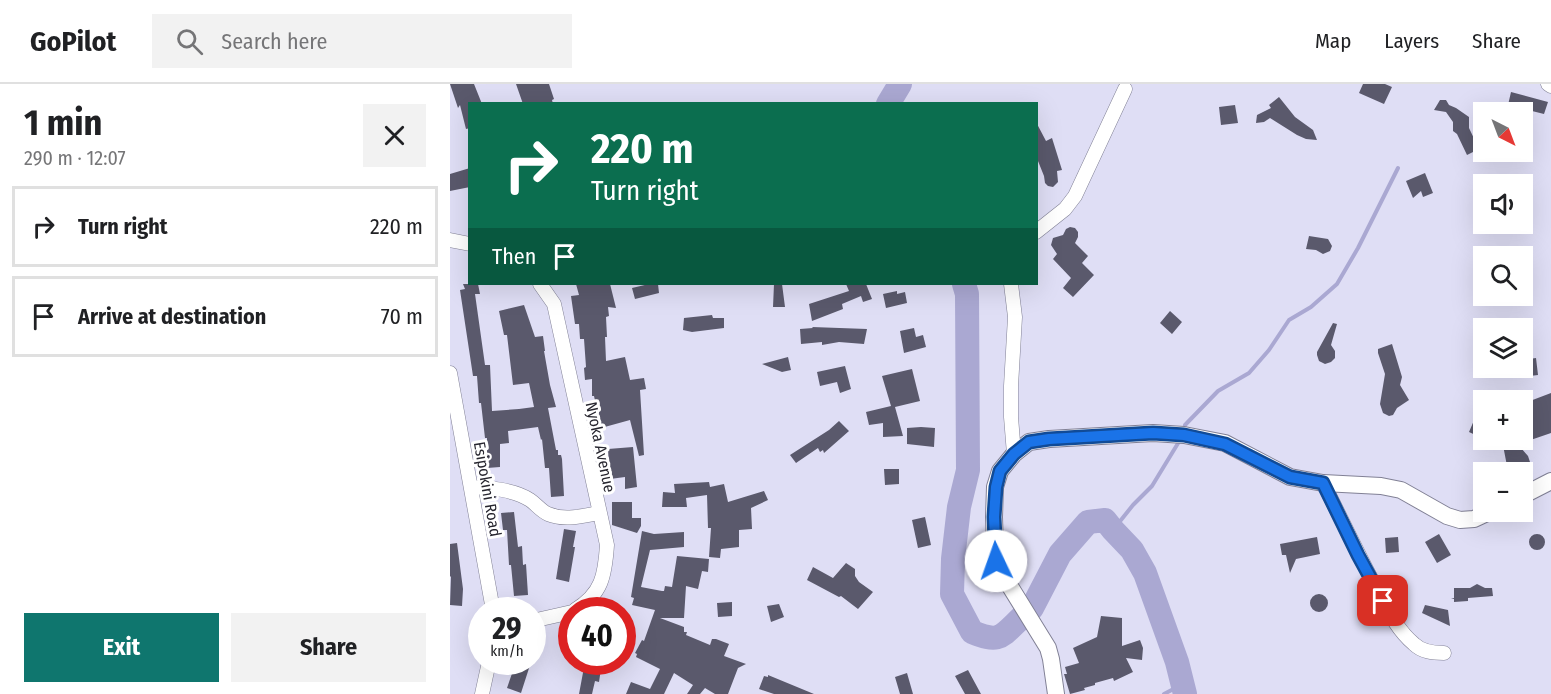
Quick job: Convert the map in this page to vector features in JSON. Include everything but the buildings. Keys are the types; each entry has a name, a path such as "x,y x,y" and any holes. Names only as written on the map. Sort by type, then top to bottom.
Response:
{"street":[{"path":"1038,231 1056,218 1075,196 1125,89"},
{"path":"450,240 468,244"},
{"name":"Nyoka Avenue","path":"541,285 554,304 607,545 605,569 596,593 592,597"},
{"path":"1011,285 1015,317 1011,386 1014,454"},
{"name":"Esipokini Road","path":"450,373 491,597"},
{"path":"1056,694 1048,648 996,561 994,517 996,487 1000,471 1014,454 1029,442 1153,433 1184,435 1225,444 1290,477 1323,483 1381,486 1401,490 1447,516 1460,520 1473,519"},
{"path":"1533,490 1551,481"},
{"path":"1323,483 1391,618 1415,646 1433,653 1444,653"},
{"path":"471,487 502,490 528,499 551,515 568,518 599,513"},
{"path":"482,694 486,675"}],"waterway":[{"path":"889,102 900,84"},
{"path":"1184,431 1185,425 1218,391 1249,373 1269,350 1289,320 1311,307 1337,284 1358,248 1398,168"},
{"path":"964,285 967,294 968,470 959,507 953,559 952,594 972,632 994,638 999,637 1021,618"},
{"path":"1113,530 1152,486 1180,440"},
{"path":"1032,608 1060,554 1088,522 1105,520 1132,550 1145,573 1177,662 1185,694"},
{"path":"1164,694 1183,684"}],"route":[{"path":"996,561 994,517 996,487 1000,471 1014,454 1029,442 1153,433 1184,435 1225,444 1290,477 1323,483 1383,601"}]}
